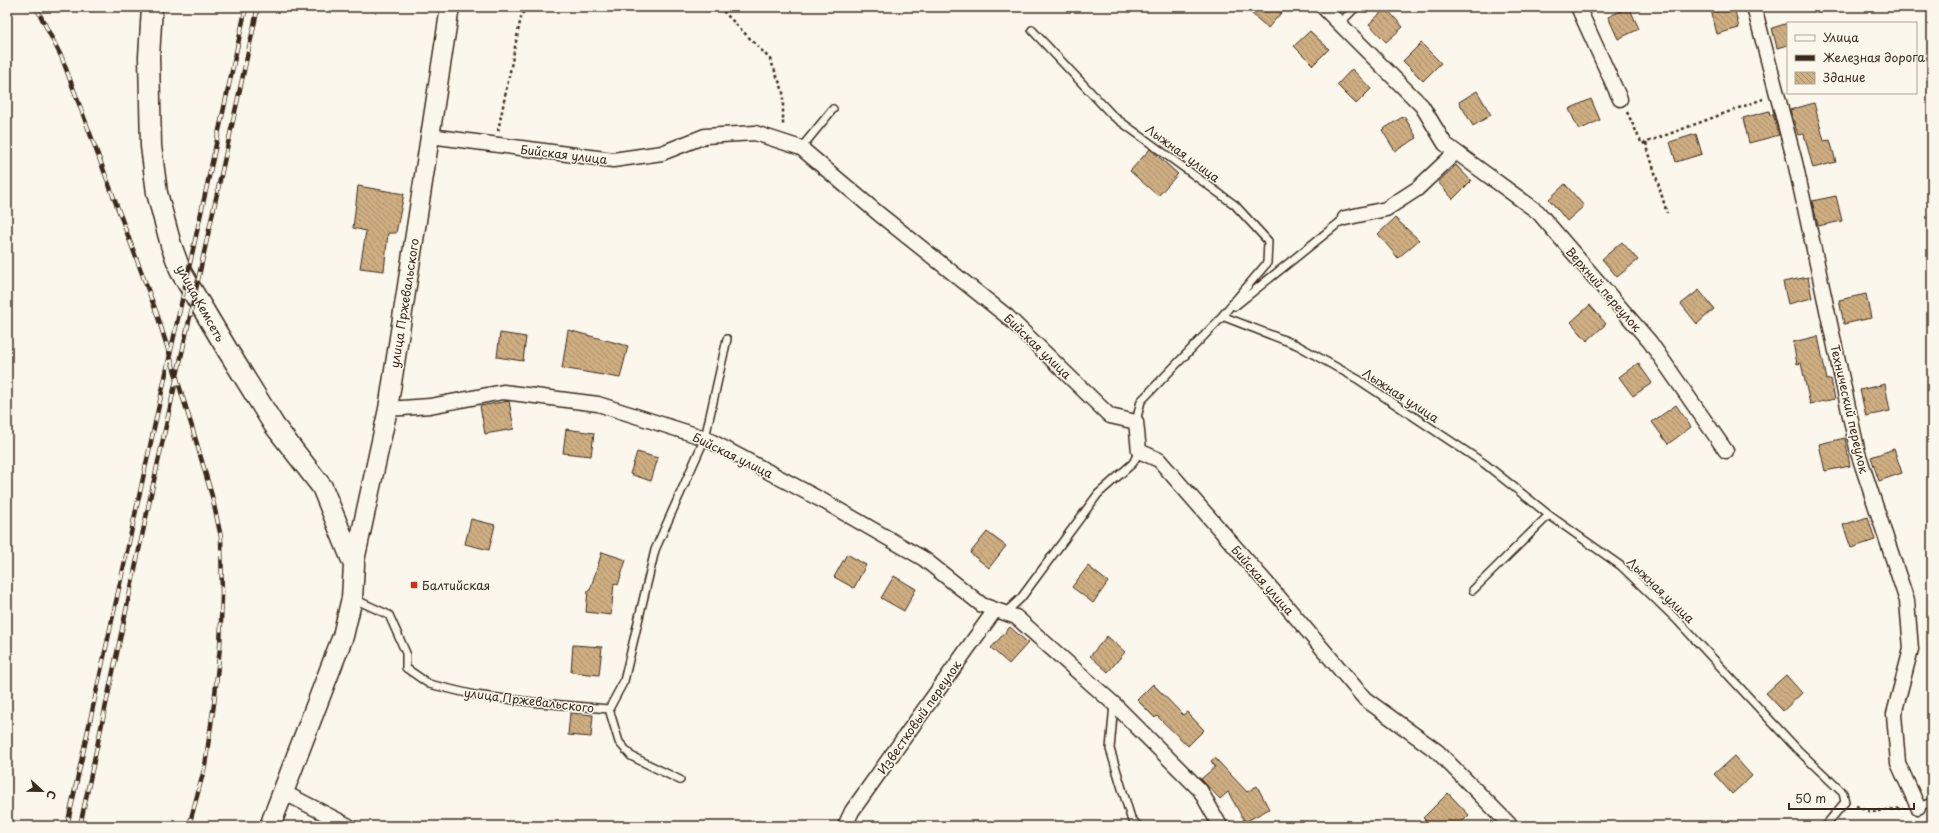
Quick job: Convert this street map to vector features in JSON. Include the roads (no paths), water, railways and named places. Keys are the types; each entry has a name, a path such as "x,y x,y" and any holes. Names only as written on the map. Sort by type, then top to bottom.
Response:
{"main road":[{"name":"улица Кемсеть","path":"152,7 149,105 154,174 162,212 181,272 274,424 322,487 354,565"},
{"name":"улица Пржевальского","path":"270,826 343,636 352,598 354,565"}],"street":[{"name":"улица Пржевальского","path":"354,565 388,409 450,7"},
{"name":"Верхний переулок","path":"1323,7 1422,106 1445,144 1538,212 1650,342 1726,451"},
{"path":"1578,7 1620,99"},
{"name":"Технический переулок","path":"1754,7 1795,162 1858,453 1908,601 1911,649 1894,714 1898,762 1918,807"},
{"name":"Бийская улица","path":"430,136 613,160 662,153 705,136 755,133 801,148 879,214 1008,316 1110,416 1136,422"},
{"path":"1344,218 1386,209 1417,189 1456,152"},
{"name":"Бийская улица","path":"388,409 430,406 503,392 598,404 705,438 825,502 924,559 982,605 1016,617 1114,704 1200,790 1220,826"},
{"path":"1136,422 1139,451"},
{"name":"Бийская улица","path":"1139,451 1159,460 1277,595 1365,699 1438,752 1511,826"},
{"name":"Известковый переулок","path":"846,826 852,811 1000,611"},
{"path":"283,792 349,826"}],"lane":[{"path":"1340,23 1356,7"},
{"name":"Лыжная улица","path":"1032,30 1113,116 1235,205 1268,241 1267,263 1222,316 1297,345 1359,380 1485,464 1549,515 1621,566 1678,621 1797,749 1843,793 1845,802 1825,826"},
{"path":"801,148 833,108"},
{"path":"1136,422 1141,401 1222,316 1344,218"},
{"name":"улица Пржевальского","path":"352,598 388,615 406,653 406,668 429,684 475,695 540,703 609,709 624,681 655,550 705,438 727,339"},
{"name":"Известковый переулок","path":"1000,611 1021,598 1098,494 1133,463 1139,451"},
{"path":"1472,590 1549,515"},
{"path":"1114,704 1110,749 1131,818 1138,826"},
{"path":"609,709 619,742 631,756 680,780"},
{"path":"1918,807 1932,802"}],"railway":[{"path":"36,7 62,58 157,314 212,496 221,537 222,596 220,647 214,704 205,766 189,826"},
{"path":"67,826 246,7"},
{"path":"80,826 258,7"}],"place":[{"name":"Балтийская","path":"414,585"}]}
